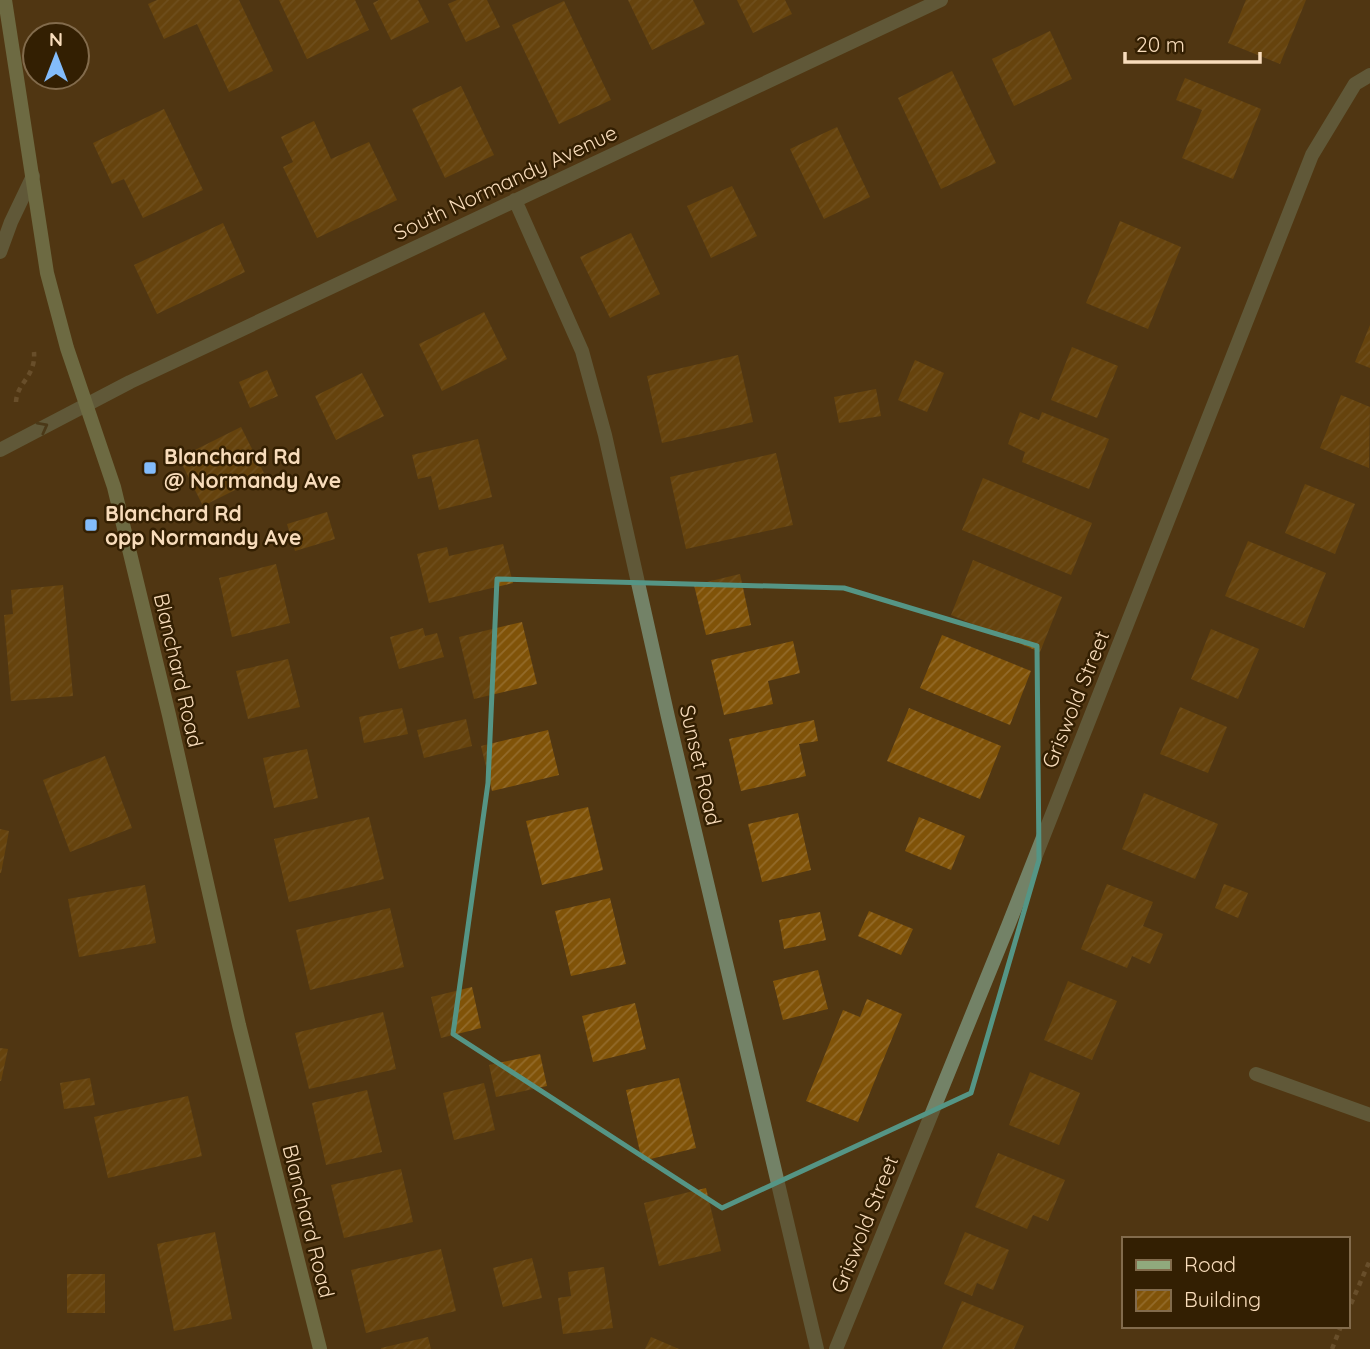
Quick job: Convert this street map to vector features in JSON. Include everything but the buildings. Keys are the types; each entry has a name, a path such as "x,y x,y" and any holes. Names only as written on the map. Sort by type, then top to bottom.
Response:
{"main road":[{"name":"Blanchard Road","path":"7,1 47,273 67,348 117,500 239,1026 320,1349"}],"street":[{"name":"South Normandy Avenue","path":"0,450 87,403 941,0"},
{"name":"Griswold Street","path":"835,1349 1003,938 1312,155 1355,84 1370,75"},
{"path":"0,252 33,176"},
{"name":"Sunset Road","path":"515,200 582,351 605,435 671,731 817,1349"},
{"path":"1256,1074 1370,1115"}],"path":[{"path":"16,402 16,394 34,365 32,344"},
{"path":"1349,1308 1370,1260"},
{"path":"1332,1349 1340,1328"}],"highlighted area":[{"path":"497,579 844,588 1037,646 1039,860 971,1093 722,1208 453,1034 488,783"}],"place":[{"name":"Blanchard Rd @ Normandy Ave","path":"150,468"},
{"name":"Blanchard Rd opp Normandy Ave","path":"91,525"}]}
